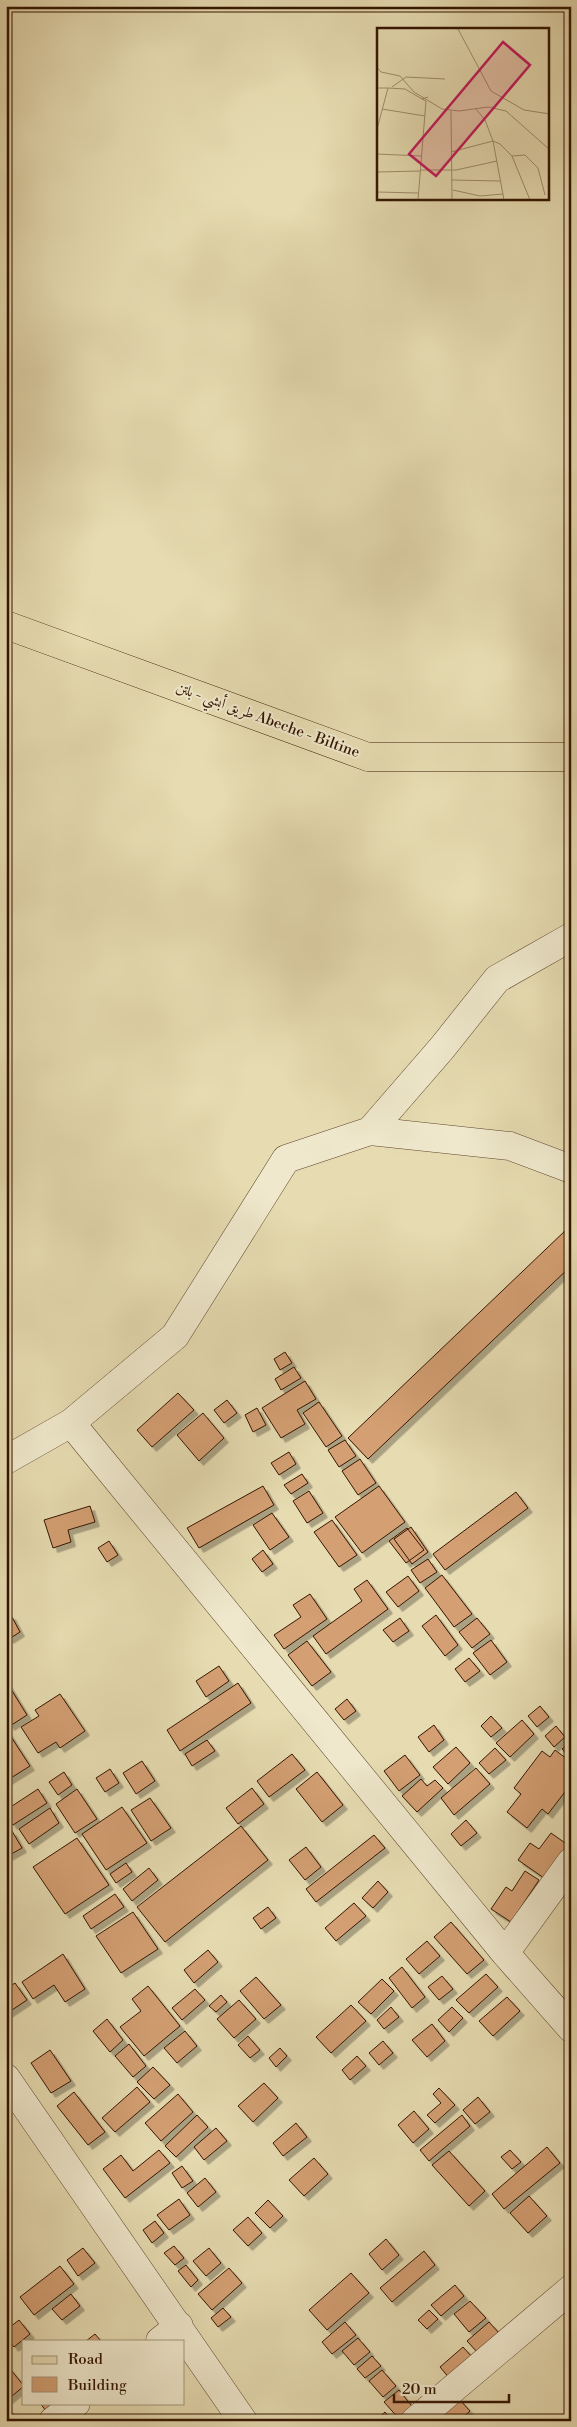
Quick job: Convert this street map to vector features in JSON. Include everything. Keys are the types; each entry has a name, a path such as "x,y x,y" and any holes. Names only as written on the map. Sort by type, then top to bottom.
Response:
{"main road":[{"name":"طريق أبشي - بلتن Abeche - Biltine","path":"6,625 368,757 571,757"}],"street":[{"path":"370,1132 442,1048 497,979 571,937"},
{"path":"6,1460 72,1423 175,1336 286,1159 370,1132 510,1146 571,1169"},
{"path":"72,1423 504,1953 571,2028"},
{"path":"504,1953 571,1862"},
{"path":"6,2078 169,2334"},
{"path":"415,2421 571,2289"},
{"path":"185,2353 243,2421"},
{"path":"53,2421 75,2404"}],"building":[{"path":"567,1229 571,1233 571,1266 368,1459 348,1438"},
{"path":"285,1352 292,1363 280,1370 274,1359"},
{"path":"294,1367 301,1378 281,1390 275,1379"},
{"path":"305,1381 316,1399 297,1410 305,1424 281,1438 262,1408"},
{"path":"178,1393 194,1410 152,1447 137,1430"},
{"path":"227,1400 237,1413 224,1423 214,1410"},
{"path":"319,1402 342,1436 326,1447 303,1413"},
{"path":"257,1408 266,1425 253,1432 245,1415"},
{"path":"203,1413 224,1438 199,1461 177,1435"},
{"path":"345,1440 356,1456 339,1467 328,1450"},
{"path":"289,1452 296,1464 279,1475 271,1463"},
{"path":"360,1459 376,1483 358,1495 342,1471"},
{"path":"302,1474 308,1483 291,1494 284,1485"},
{"path":"263,1486 274,1505 199,1548 187,1528"},
{"path":"379,1486 405,1522 362,1553 335,1517"},
{"path":"309,1491 323,1513 307,1523 293,1501"},
{"path":"516,1492 528,1508 445,1570 433,1554"},
{"path":"90,1506 95,1522 68,1530 71,1542 53,1548 44,1520"},
{"path":"272,1513 289,1537 270,1550 253,1525"},
{"path":"332,1520 357,1555 339,1567 314,1532"},
{"path":"411,1527 428,1552 412,1564 394,1539"},
{"path":"407,1528 424,1550 406,1563 389,1541"},
{"path":"109,1541 118,1555 107,1562 98,1548"},
{"path":"263,1550 273,1564 262,1572 252,1559"},
{"path":"428,1559 437,1572 420,1583 411,1570"},
{"path":"442,1575 472,1614 454,1627 425,1588"},
{"path":"408,1576 419,1591 398,1607 386,1592"},
{"path":"367,1580 388,1609 326,1654 313,1636 362,1601 354,1589"},
{"path":"310,1594 327,1619 284,1649 274,1635 301,1617 293,1605"},
{"path":"11,1615 20,1632 9,1639 6,1634 6,1618"},
{"path":"436,1615 458,1645 445,1656 422,1626"},
{"path":"400,1618 409,1631 393,1642 383,1630"},
{"path":"477,1618 490,1634 472,1648 459,1632"},
{"path":"491,1640 507,1662 490,1675 473,1653"},
{"path":"307,1641 331,1672 312,1686 288,1655"},
{"path":"469,1658 480,1671 465,1682 455,1669"},
{"path":"219,1666 229,1681 206,1697 196,1681"},
{"path":"6,1681 27,1715 10,1726 6,1719"},
{"path":"238,1683 251,1703 180,1751 167,1730"},
{"path":"60,1694 85,1731 60,1748 56,1742 38,1753 21,1727 39,1716 35,1710"},
{"path":"347,1699 356,1711 344,1720 335,1709"},
{"path":"540,1706 549,1717 537,1727 528,1716"},
{"path":"491,1716 502,1728 491,1737 481,1726"},
{"path":"522,1720 534,1734 510,1757 496,1743"},
{"path":"434,1725 444,1740 429,1752 418,1737"},
{"path":"556,1726 565,1737 554,1747 545,1736"},
{"path":"6,1729 30,1766 6,1781"},
{"path":"207,1740 215,1751 192,1766 185,1754"},
{"path":"571,1744 571,1759 562,1749"},
{"path":"456,1747 470,1763 448,1784 433,1767"},
{"path":"495,1748 506,1760 489,1774 479,1763"},
{"path":"555,1750 571,1762 571,1784 548,1814 542,1809 527,1828 507,1812 521,1794 514,1788 542,1751 550,1757"},
{"path":"292,1754 305,1770 269,1797 257,1781"},
{"path":"405,1755 420,1775 399,1791 384,1771"},
{"path":"142,1761 155,1781 136,1794 123,1773"},
{"path":"476,1768 490,1784 454,1815 441,1798"},
{"path":"110,1769 119,1783 105,1792 96,1778"},
{"path":"64,1772 72,1785 58,1795 49,1782"},
{"path":"317,1772 343,1805 322,1822 296,1789"},
{"path":"421,1779 427,1786 435,1780 443,1788 417,1812 402,1796"},
{"path":"252,1788 264,1804 238,1824 226,1808"},
{"path":"38,1789 47,1803 13,1825 6,1816 6,1810"},
{"path":"77,1789 97,1819 75,1833 56,1804"},
{"path":"150,1798 171,1828 151,1841 131,1810"},
{"path":"122,1807 147,1843 106,1870 82,1834"},
{"path":"50,1808 59,1823 29,1844 19,1829"},
{"path":"466,1820 477,1833 461,1846 451,1834"},
{"path":"241,1826 268,1860 165,1942 137,1907"},
{"path":"12,1831 22,1848 6,1857 6,1834"},
{"path":"551,1833 568,1845 544,1878 518,1860 530,1843 539,1849"},
{"path":"374,1835 385,1848 316,1902 306,1889"},
{"path":"77,1838 109,1885 65,1914 33,1867"},
{"path":"306,1847 321,1867 305,1880 289,1860"},
{"path":"126,1863 132,1872 116,1883 110,1874"},
{"path":"149,1868 158,1880 132,1901 123,1889"},
{"path":"525,1871 539,1880 511,1922 491,1909 506,1887 512,1891"},
{"path":"378,1881 388,1892 373,1908 362,1898"},
{"path":"115,1894 124,1907 91,1929 83,1916"},
{"path":"354,1903 366,1916 336,1941 325,1928"},
{"path":"268,1907 276,1918 261,1929 253,1918"},
{"path":"133,1912 158,1949 121,1973 96,1936"},
{"path":"451,1922 484,1960 467,1974 434,1937"},
{"path":"427,1941 440,1956 419,1974 406,1959"},
{"path":"208,1950 218,1962 194,1983 184,1970"},
{"path":"63,1954 85,1989 65,2002 54,1985 33,1999 22,1982"},
{"path":"402,1967 425,1997 412,2008 389,1978"},
{"path":"486,1974 498,1987 469,2013 456,2000"},
{"path":"442,1976 453,1989 439,2000 428,1987"},
{"path":"256,1977 281,2005 264,2019 240,1991"},
{"path":"382,1979 394,1991 371,2014 358,2002"},
{"path":"15,1983 27,2000 6,2014 6,1989"},
{"path":"148,1986 180,2026 144,2056 120,2027 141,2011 132,1999"},
{"path":"195,1989 205,2000 182,2020 172,2008"},
{"path":"221,1995 227,2002 216,2012 209,2006"},
{"path":"507,1997 520,2011 493,2036 479,2021"},
{"path":"239,2000 256,2019 234,2038 217,2019"},
{"path":"351,2005 366,2021 331,2053 316,2037"},
{"path":"391,2007 399,2017 384,2029 377,2020"},
{"path":"452,2007 463,2018 449,2032 438,2020"},
{"path":"107,2019 123,2040 110,2052 93,2031"},
{"path":"432,2024 445,2041 427,2057 412,2040"},
{"path":"185,2031 197,2046 177,2063 164,2048"},
{"path":"248,2036 260,2050 250,2058 238,2045"},
{"path":"383,2041 393,2053 379,2065 369,2053"},
{"path":"129,2044 146,2066 133,2077 115,2056"},
{"path":"280,2048 287,2056 276,2067 269,2058"},
{"path":"50,2050 71,2081 51,2093 31,2063"},
{"path":"357,2056 366,2066 350,2080 342,2070"},
{"path":"153,2067 170,2085 154,2099 137,2082"},
{"path":"264,2083 278,2098 253,2122 238,2106"},
{"path":"137,2087 150,2102 115,2132 102,2118"},
{"path":"439,2088 455,2105 435,2123 427,2115 441,2103 433,2094"},
{"path":"74,2092 105,2132 88,2145 57,2106"},
{"path":"178,2094 193,2112 161,2141 145,2123"},
{"path":"478,2097 490,2112 475,2124 463,2110"},
{"path":"414,2111 429,2129 413,2143 398,2125"},
{"path":"197,2115 208,2127 176,2157 165,2146"},
{"path":"462,2115 470,2126 429,2161 420,2150"},
{"path":"296,2123 307,2137 283,2156 273,2143"},
{"path":"216,2128 227,2141 204,2160 194,2147"},
{"path":"547,2147 560,2163 504,2209 492,2194"},
{"path":"159,2150 170,2163 125,2198 103,2169 121,2155 133,2171"},
{"path":"510,2150 521,2162 512,2169 501,2157"},
{"path":"449,2151 485,2191 469,2206 432,2165"},
{"path":"314,2158 328,2174 304,2196 289,2180"},
{"path":"182,2166 193,2181 182,2188 172,2173"},
{"path":"205,2178 216,2192 198,2207 187,2193"},
{"path":"529,2196 547,2216 528,2233 510,2213"},
{"path":"179,2199 190,2215 169,2230 157,2215"},
{"path":"268,2200 283,2216 270,2228 255,2213"},
{"path":"248,2217 262,2233 248,2246 233,2230"},
{"path":"155,2221 164,2233 152,2243 143,2230"},
{"path":"386,2239 399,2255 382,2270 369,2254"},
{"path":"174,2246 184,2258 175,2265 164,2253"},
{"path":"83,2248 95,2263 78,2276 67,2260"},
{"path":"209,2248 221,2263 206,2276 193,2261"},
{"path":"424,2251 435,2265 392,2302 380,2288"},
{"path":"186,2265 198,2280 191,2287 178,2271"},
{"path":"60,2266 74,2284 34,2315 20,2297"},
{"path":"229,2268 242,2283 212,2310 198,2294"},
{"path":"351,2273 369,2293 327,2330 309,2310"},
{"path":"455,2285 464,2296 441,2316 431,2305"},
{"path":"71,2294 80,2306 62,2320 52,2309"},
{"path":"470,2301 486,2318 469,2332 454,2314"},
{"path":"223,2308 231,2317 218,2327 211,2318"},
{"path":"429,2310 438,2319 427,2329 418,2320"},
{"path":"19,2320 30,2334 14,2347 6,2337 6,2330"},
{"path":"345,2322 356,2335 332,2354 322,2342"},
{"path":"489,2322 500,2334 478,2353 467,2341"},
{"path":"95,2334 100,2340 87,2340"},
{"path":"358,2338 370,2352 354,2365 342,2351"},
{"path":"463,2347 473,2358 450,2379 440,2367"},
{"path":"372,2356 381,2366 365,2378 357,2369"},
{"path":"6,2364 22,2384 22,2388 6,2401"},
{"path":"382,2370 396,2386 383,2397 369,2381"},
{"path":"399,2390 415,2410 401,2421 384,2402"},
{"path":"459,2399 470,2411 459,2421 446,2421 441,2415"},
{"path":"41,2404 63,2404 49,2415"},
{"path":"7,2407 17,2421 6,2421"},
{"path":"385,2412 392,2421 375,2421"}]}
